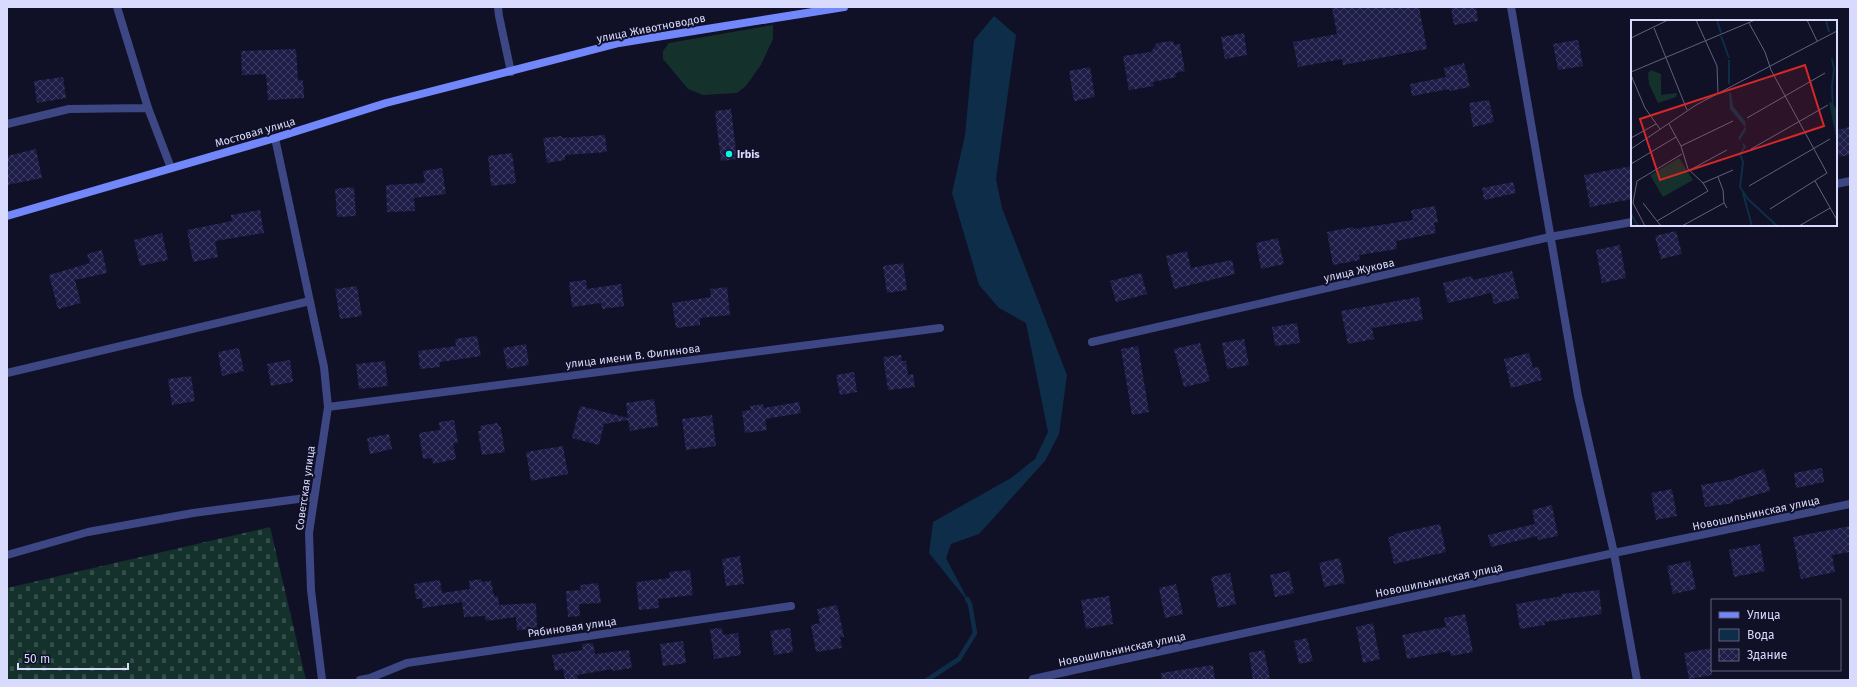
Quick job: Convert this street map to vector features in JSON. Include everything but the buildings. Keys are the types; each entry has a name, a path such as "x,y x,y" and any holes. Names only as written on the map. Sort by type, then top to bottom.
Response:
{"main road":[{"name":"улица Животноводов","path":"511,72 619,43 844,7"},
{"name":"Мостовая улица","path":"7,216 386,104 511,72"}],"street":[{"path":"117,7 148,108 171,168"},
{"path":"498,7 511,72"},
{"path":"1510,7 1578,396 1614,553 1637,680"},
{"path":"7,124 69,109 148,108"},
{"name":"Советская улица","path":"275,138 324,368 328,407 309,533 311,590 322,680"},
{"path":"1837,184 1850,181"},
{"name":"улица Жукова","path":"1092,342 1550,237 1631,222"},
{"path":"7,373 310,301"},
{"name":"улица имени В. Филинова","path":"328,407 940,328"},
{"path":"7,554 88,532 193,513 314,497"},
{"name":"Новошильнинская улица","path":"1033,679 1614,553 1850,504"},
{"name":"Рябиновая улица","path":"360,680 370,678 407,662 791,606"}],"green space":[{"path":"773,25 773,39 761,65 746,86 737,93 703,95 688,89 663,59 663,51 669,43"},
{"path":"270,527 306,680 7,680 7,588"}],"water":[{"path":"994,16 1016,35 996,179 1002,208 1067,375 1059,434 1045,461 979,534 951,544 946,558 970,604 929,553 933,522 1011,478 1035,459 1048,432 1026,323 999,308 979,285 952,193 965,135 974,40"}],"waterway":[{"path":"927,680 959,659 975,633 970,604 967,599"}],"place":[{"name":"Irbis","path":"729,154"}]}
